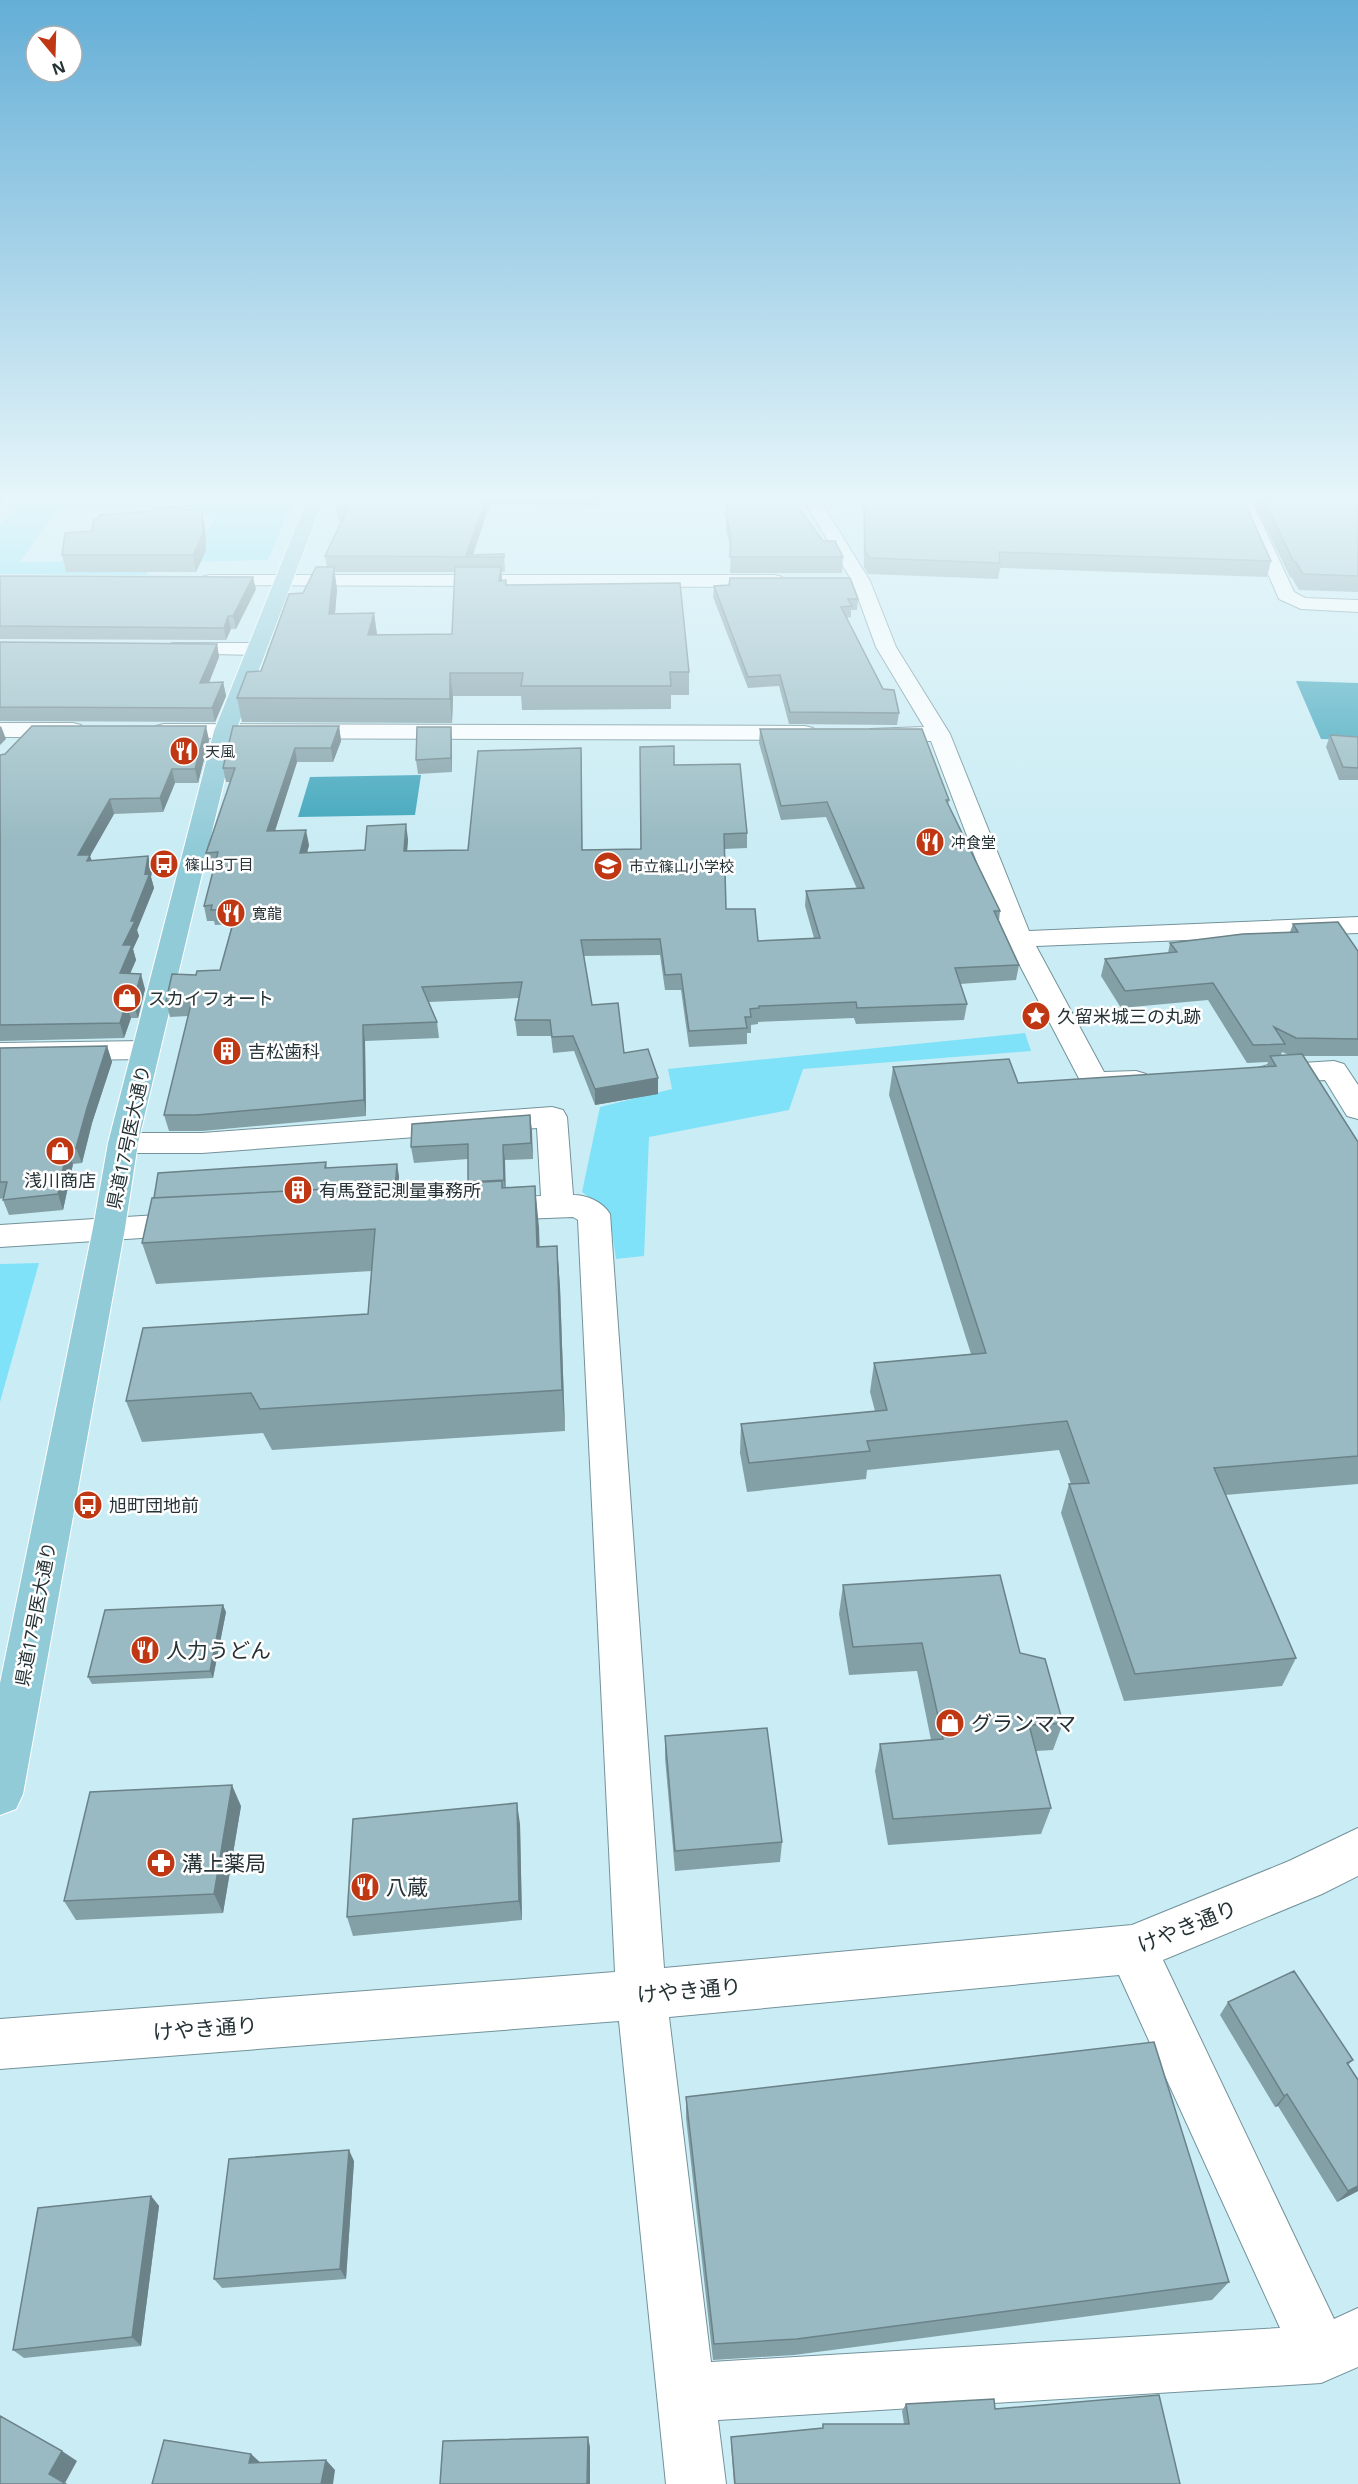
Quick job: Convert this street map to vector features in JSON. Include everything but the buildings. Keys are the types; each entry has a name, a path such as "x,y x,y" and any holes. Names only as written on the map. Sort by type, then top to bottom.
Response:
{"main road":[{"name":"県道17号医大通り","path":"0,1794 110,1228 123,1143 225,731 271,613"}],"street":[{"path":"873,613 886,647 939,734 1019,939 1094,1082 1166,1078"},
{"path":"152,648 258,649"},
{"path":"0,730 98,730"},
{"path":"7,753 29,730"},
{"path":"144,731 820,734"},
{"path":"856,734 939,734"},
{"path":"1019,939 1358,925"},
{"path":"0,1052 146,1050"},
{"path":"1238,1075 1334,1070 1358,1109"},
{"path":"123,1143 202,1143 552,1117 558,1206"},
{"path":"464,1211 578,1206 594,1214 641,1995 696,2484"},
{"path":"0,1236 218,1223"},
{"name":"けやき通り","path":"0,2044 641,1995 1132,1949 1305,1878 1358,1851"},
{"path":"686,2393 1339,2346 1132,1949"}],"shaded area":[{"path":"1296,681 1358,683 1358,740 1321,739"},
{"path":"421,775 415,815 298,817 310,777"},
{"path":"1025,1033 1031,1051 803,1069 789,1110 649,1137 644,1256 616,1259 609,1212 582,1192 600,1107 672,1089 668,1069"},
{"path":"39,1263 0,1402 0,1264"}],"place":[{"name":"天風","path":"184,751"},
{"name":"冲食堂","path":"930,842"},
{"name":"篠山3丁目","path":"164,864"},
{"name":"市立篠山小学校","path":"608,866"},
{"name":"寛龍","path":"231,913"},
{"name":"スカイフォート","path":"127,998"},
{"name":"久留米城三の丸跡","path":"1036,1016"},
{"name":"吉松歯科","path":"227,1051"},
{"name":"浅川商店","path":"60,1151"},
{"name":"有馬登記測量事務所","path":"298,1190"},
{"name":"旭町団地前","path":"88,1505"},
{"name":"人力うどん","path":"145,1650"},
{"name":"グランママ","path":"950,1723"},
{"name":"溝上薬局","path":"161,1863"},
{"name":"八蔵","path":"365,1887"}]}
